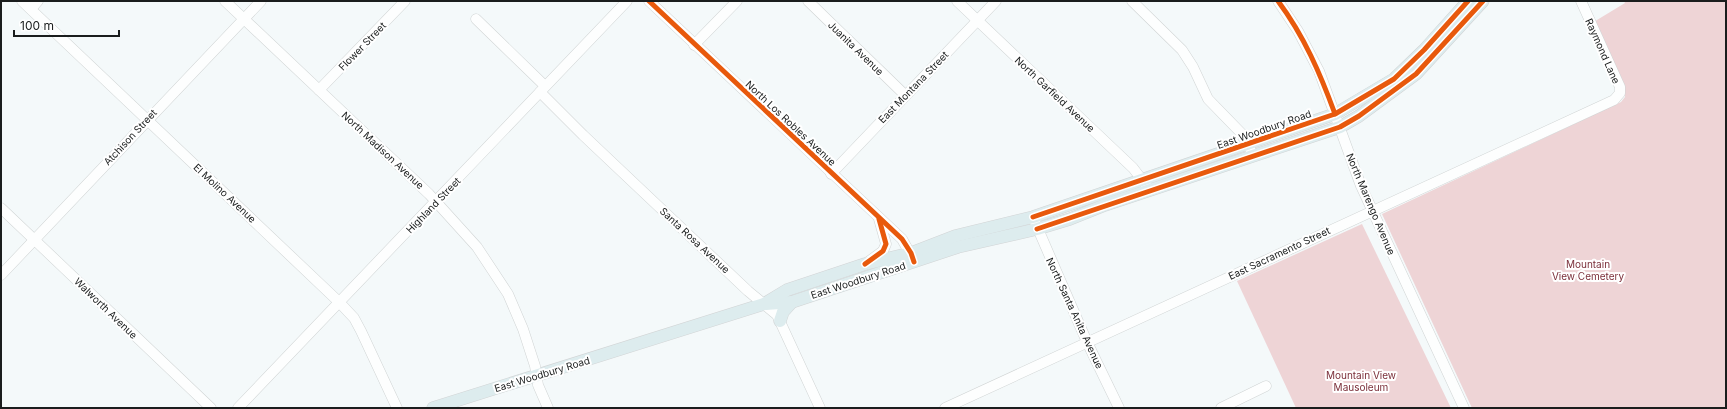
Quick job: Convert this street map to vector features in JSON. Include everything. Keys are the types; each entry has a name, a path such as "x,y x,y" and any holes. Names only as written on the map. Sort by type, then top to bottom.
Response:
{"main road":[{"name":"East Woodbury Road","path":"433,408 764,304 792,302 913,258 1335,114 1394,79 1424,50 1468,1"},
{"name":"East Woodbury Road","path":"982,235 1037,229 1340,126 1359,116 1416,74 1483,1"},
{"name":"East Woodbury Road","path":"764,304 787,290 865,264 913,258"},
{"path":"780,321 783,312 792,302"}],"street":[{"name":"El Molino Avenue","path":"22,1 340,302 354,318 361,331 397,408"},
{"path":"31,9 38,1"},
{"name":"North Madison Avenue","path":"225,1 436,202 477,247 508,294 523,329 537,376 538,385 548,408"},
{"name":"Atchison Street","path":"1,275 261,1"},
{"name":"Flower Street","path":"320,90 405,1"},
{"name":"Highland Street","path":"238,408 626,1"},
{"name":"North Los Robles Avenue","path":"649,1 831,174 902,239 913,258"},
{"path":"694,45 737,1"},
{"name":"Juanita Avenue","path":"808,1 905,95"},
{"name":"North Garfield Avenue","path":"957,1 1133,168 1150,190"},
{"name":"East Montana Street","path":"831,174 996,1"},
{"path":"1132,1 1182,50 1193,67 1208,99 1242,134 1254,156"},
{"name":"North Marengo Avenue","path":"1278,1 1298,31 1319,71 1361,186 1464,408"},
{"name":"Raymond Lane","path":"1581,1 1620,87 1620,93 1614,100"},
{"name":"Santa Rosa Avenue","path":"476,19 588,140 764,304 778,315 820,408"},
{"name":"East Sacramento Street","path":"945,408 1372,210 1614,100"},
{"name":"Walworth Avenue","path":"1,208 211,408"},
{"name":"North Santa Anita Avenue","path":"1033,217 1037,229 1119,408"},
{"path":"865,264 883,251 886,244 879,219"},
{"path":"1221,408 1266,386"}],"green space":[{"name":"Mountain View Cemetery","path":"1624,1 1726,1 1726,408 1472,408 1382,214 1621,102 1625,97 1625,91 1592,23 1625,3"},
{"name":"Mountain View Mausoleum","path":"1362,224 1451,408 1296,408 1237,281"}],"cycle path":[{"path":"649,1 902,239 911,253 914,262"},
{"path":"1278,1 1304,41 1335,114"},
{"path":"1033,217 1335,114 1394,79 1424,50 1468,1"},
{"path":"1037,229 1340,127 1359,116 1416,74 1483,1"},
{"path":"865,264 883,251 886,244 879,219"}]}
